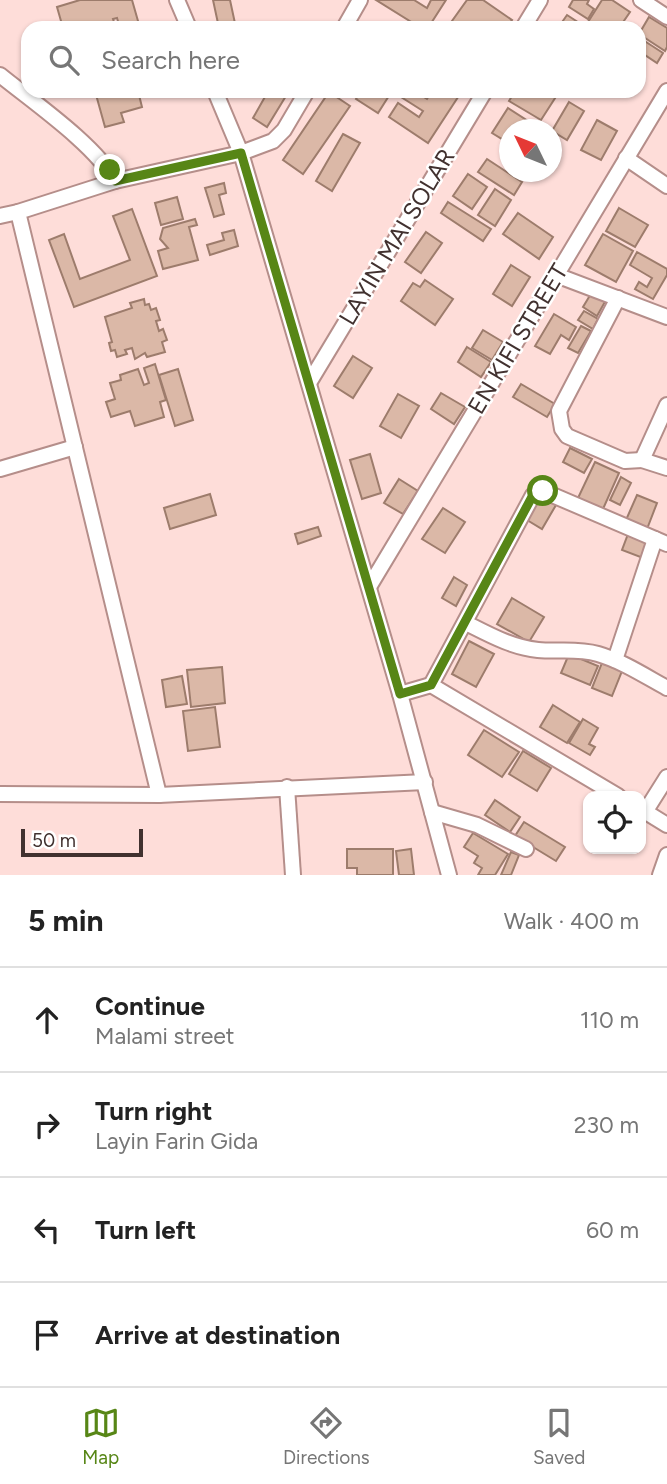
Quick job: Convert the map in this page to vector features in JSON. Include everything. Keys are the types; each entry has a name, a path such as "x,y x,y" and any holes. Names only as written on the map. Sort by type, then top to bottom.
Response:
{"street":[{"path":"177,0 186,21"},
{"path":"348,21 360,0"},
{"path":"527,21 540,0"},
{"path":"641,0 667,17"},
{"path":"0,75 21,92"},
{"name":"EN KIFI STREET","path":"369,587 667,90"},
{"path":"28,98 88,147 110,170 115,181"},
{"path":"218,98 241,153 400,694 449,875"},
{"path":"0,216 115,181 241,153 273,141 284,130 303,98"},
{"name":"LAYIN MAI SOLAR","path":"309,383 481,98"},
{"path":"626,158 667,186"},
{"path":"18,212 159,795"},
{"path":"556,275 667,317"},
{"path":"618,298 559,411 559,420 567,436 625,461 642,460 667,468"},
{"path":"642,460 667,405"},
{"path":"0,469 75,447"},
{"path":"400,694 431,685 537,491 543,491 661,541 615,660"},
{"path":"466,623 515,647 541,650 574,649 615,660 667,688"},
{"path":"431,685 610,791"},
{"path":"646,807 667,777"},
{"path":"0,794 159,795 425,782"},
{"path":"287,787 293,875"},
{"path":"432,812 477,825 526,849"},
{"path":"646,813 667,825"},
{"path":"660,875 667,855"}],"building":[{"path":"80,0 132,0 138,21 118,21 117,18 114,21 61,21 57,7"},
{"path":"213,0 230,0 234,21 218,21"},
{"path":"376,0 414,0 427,8 431,0 446,0 432,21 410,21"},
{"path":"467,0 483,0 512,20 511,21 452,21"},
{"path":"573,0 589,0 587,4 594,9 588,19 569,7"},
{"path":"602,0 612,0 630,12 624,21 589,21"},
{"path":"567,15 576,21 563,21"},
{"path":"649,17 667,28 665,51 646,39 646,22"},
{"path":"646,42 663,53 657,63 646,56"},
{"path":"97,98 140,98 142,107 121,113 124,122 105,127"},
{"path":"264,98 285,98 267,127 253,118"},
{"path":"325,98 338,98 350,106 303,174 283,160"},
{"path":"357,98 388,98 378,113"},
{"path":"403,98 457,98 428,143 389,117 398,103 419,117 423,111"},
{"path":"511,98 555,98 539,119 509,101"},
{"path":"569,102 584,111 567,140 562,137 562,119 559,119"},
{"path":"508,108 525,119 501,119"},
{"path":"597,120 617,131 601,160 581,150"},
{"path":"499,122 499,137 492,133"},
{"path":"343,134 360,143 332,191 316,181"},
{"path":"487,159 499,167 499,182 522,182 514,195 478,172"},
{"path":"468,174 487,187 472,209 453,196"},
{"path":"224,183 226,193 219,195 224,214 214,217 205,188"},
{"path":"495,189 511,200 495,226 478,215"},
{"path":"177,197 183,219 161,225 155,203"},
{"path":"448,202 491,229 483,241 441,213"},
{"path":"619,208 648,225 635,247 606,231"},
{"path":"132,209 157,276 74,307 49,240 64,234 80,279 130,260 113,216"},
{"path":"518,213 553,237 539,259 503,234"},
{"path":"195,219 197,225 189,227 198,260 163,269 158,251 168,248 160,239 163,228"},
{"path":"234,230 238,246 210,255 207,245 224,240 222,233"},
{"path":"426,232 442,243 421,273 405,262"},
{"path":"603,234 633,251 616,282 585,265"},
{"path":"637,252 667,269 667,275 653,299 635,289 639,282 647,287 652,278 630,265"},
{"path":"511,265 530,277 512,306 493,294"},
{"path":"425,280 453,299 435,325 401,301 413,283 420,287"},
{"path":"592,292 606,300 597,316 583,307"},
{"path":"144,299 145,305 149,304 151,310 156,308 160,320 156,321 159,331 163,329 167,340 162,342 165,352 147,357 145,353 135,359 132,348 125,350 127,354 117,357 115,350 111,351 109,343 112,342 105,317 132,308 130,303"},
{"path":"584,311 598,319 593,329 578,320"},
{"path":"554,314 576,327 569,340 561,335 550,354 535,346"},
{"path":"581,326 591,331 578,353 568,348"},
{"path":"483,330 503,342 492,360 472,348"},
{"path":"467,347 491,362 481,377 458,362"},
{"path":"353,356 372,368 353,398 334,386"},
{"path":"155,364 166,400 160,402 164,417 135,426 130,411 111,417 106,402 115,399 110,383 121,380 120,375 138,369 144,385 149,383 144,368"},
{"path":"178,369 193,420 175,426 159,375"},
{"path":"521,384 555,404 547,417 513,397"},
{"path":"441,393 465,407 454,424 431,409"},
{"path":"398,394 419,406 401,438 380,426"},
{"path":"570,448 592,459 584,473 563,462"},
{"path":"370,454 381,493 362,499 350,460"},
{"path":"595,462 619,473 603,509 578,498"},
{"path":"621,477 631,483 620,505 610,500"},
{"path":"399,479 418,491 403,514 384,503"},
{"path":"210,494 216,515 170,529 164,508"},
{"path":"637,495 657,503 647,529 626,520"},
{"path":"541,496 556,505 542,529 527,520"},
{"path":"443,508 465,522 445,553 422,539"},
{"path":"318,527 321,536 298,544 295,534"},
{"path":"628,534 649,542 643,558 622,550"},
{"path":"454,577 467,585 456,606 442,598"},
{"path":"512,598 544,617 529,642 497,624"},
{"path":"469,641 494,654 476,687 452,674"},
{"path":"569,654 598,666 590,685 561,673"},
{"path":"602,663 622,671 612,696 592,688"},
{"path":"222,667 225,703 191,707 187,670"},
{"path":"182,676 187,704 166,707 162,680"},
{"path":"553,705 580,722 567,743 540,727"},
{"path":"215,707 220,747 188,751 183,711"},
{"path":"583,719 598,728 589,744 595,747 590,755 569,743"},
{"path":"484,730 519,752 502,777 468,755"},
{"path":"523,751 551,768 537,791 509,774"},
{"path":"495,800 520,817 510,832 485,815"},
{"path":"524,822 565,847 556,861 515,836"},
{"path":"473,833 508,854 495,875 478,875 482,868 474,863 478,856 464,847"},
{"path":"347,849 393,849 393,875 357,875 357,868 347,868"},
{"path":"411,849 414,875 399,875 396,851"},
{"path":"511,852 519,855 511,875 501,875"}],"route":[{"path":"110,170 115,181 241,153 400,694 431,685 533,495 537,491 543,491"}]}
